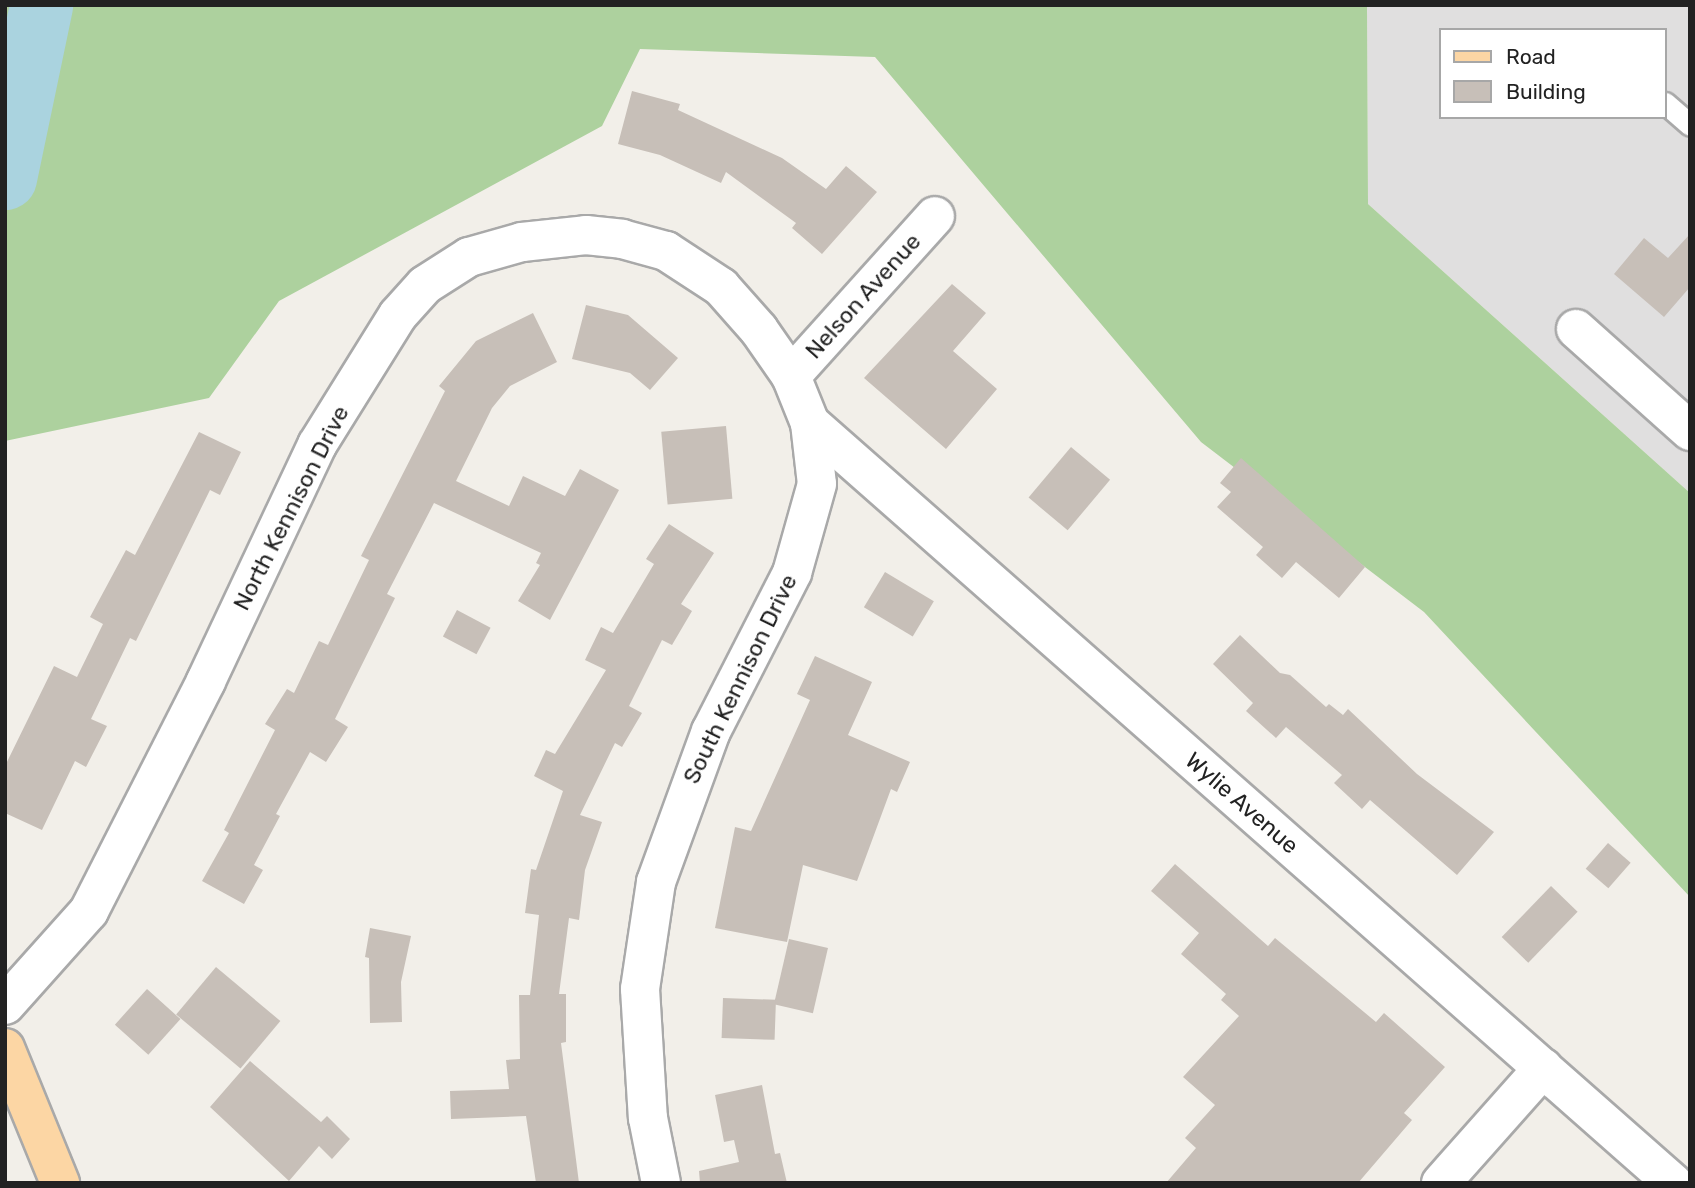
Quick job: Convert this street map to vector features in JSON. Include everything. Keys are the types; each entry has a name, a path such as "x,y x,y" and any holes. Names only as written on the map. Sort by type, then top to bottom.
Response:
{"main road":[{"path":"5,1048 60,1183"}],"street":[{"name":"Nelson Avenue","path":"791,376 935,216"},
{"name":"North Kennison Drive","path":"5,1005 89,911 206,681 317,445 398,315 425,285 469,257 522,242 586,235 622,239 666,251 721,287 791,376 810,423"},
{"path":"1576,329 1690,431"},
{"name":"Wylie Avenue","path":"810,423 1673,1183"},
{"name":"South Kennison Drive","path":"661,1183 648,1118 640,989 656,881 711,731 792,573 817,484 810,423"},
{"path":"1441,1183 1543,1068"}],"lane":[{"path":"1667,105 1690,125"}],"shaded area":[{"path":"1367,5 1690,5 1690,493 1368,204"}],"green space":[{"path":"5,5 1367,5 1368,204 1690,493 1690,897 1424,612 1201,442 875,57 640,49 602,126 279,301 209,398 5,441"}],"building":[{"path":"632,91 680,104 678,110 782,158 826,189 846,166 877,192 822,254 792,228 796,223 726,172 721,183 660,155 618,144"},
{"path":"1690,234 1690,287 1664,317 1614,274 1644,238 1668,258"},
{"path":"952,284 986,313 953,351 997,389 946,449 864,378"},
{"path":"586,305 628,315 678,358 650,390 630,373 572,359"},
{"path":"533,313 557,362 510,386 492,408 456,481 509,506 523,476 565,496 580,469 619,490 550,620 518,601 540,565 536,563 541,553 434,503 387,594 395,598 335,719 348,727 326,762 310,752 276,814 280,816 254,865 263,870 244,904 202,881 229,833 224,830 275,730 265,724 287,689 294,693 319,641 328,645 369,560 361,556 445,391 439,386 476,341"},
{"path":"726,426 732,499 668,504 661,432"},
{"path":"199,432 241,452 220,495 210,490 136,641 130,638 91,719 107,726 86,767 75,761 42,830 5,813 5,766 54,666 77,677 103,624 90,617 126,550 135,555"},
{"path":"1071,447 1110,480 1068,530 1029,498"},
{"path":"1241,458 1365,567 1339,598 1296,562 1282,578 1256,555 1263,547 1217,507 1231,492 1220,483"},
{"path":"669,524 714,553 681,604 692,611 672,645 662,640 629,706 642,713 622,747 615,743 580,815 602,822 585,870 579,920 569,918 559,994 566,994 566,1042 561,1043 579,1183 536,1183 526,1116 451,1119 450,1091 509,1089 506,1060 520,1059 519,995 530,995 539,915 525,913 531,869 536,870 563,791 534,776 546,750 555,754 606,670 585,660 601,627 613,633 654,564 646,559"},
{"path":"885,572 934,601 913,637 864,607"},
{"path":"457,610 491,628 476,654 443,636"},
{"path":"1240,635 1280,673 1290,675 1326,707 1329,704 1343,715 1348,709 1417,774 1494,832 1457,875 1370,800 1362,809 1334,783 1342,775 1286,727 1276,738 1246,711 1253,703 1213,664"},
{"path":"815,656 872,682 848,735 910,762 897,792 891,789 857,881 803,865 787,942 715,928 735,827 751,831 810,700 797,694"},
{"path":"1608,843 1631,863 1608,888 1586,869"},
{"path":"1175,864 1268,946 1275,938 1376,1022 1384,1013 1445,1067 1404,1113 1412,1120 1358,1183 1166,1183 1196,1148 1185,1138 1215,1105 1183,1077 1239,1016 1221,1000 1226,994 1181,954 1199,933 1151,891"},
{"path":"1551,886 1578,912 1528,963 1502,937"},
{"path":"370,928 411,936 401,982 402,1022 370,1023 369,958 365,957"},
{"path":"789,939 828,948 813,1013 774,1004"},
{"path":"216,967 280,1021 240,1068 176,1014"},
{"path":"147,989 180,1019 148,1055 115,1025"},
{"path":"723,998 776,1000 775,1040 722,1038"},
{"path":"250,1061 321,1122 327,1116 350,1139 332,1159 319,1146 289,1181 210,1107"},
{"path":"762,1085 775,1154 780,1153 787,1183 700,1183 699,1171 739,1162 734,1140 724,1142 715,1095"}],"waterway":[{"path":"5,178 41,5"}]}
